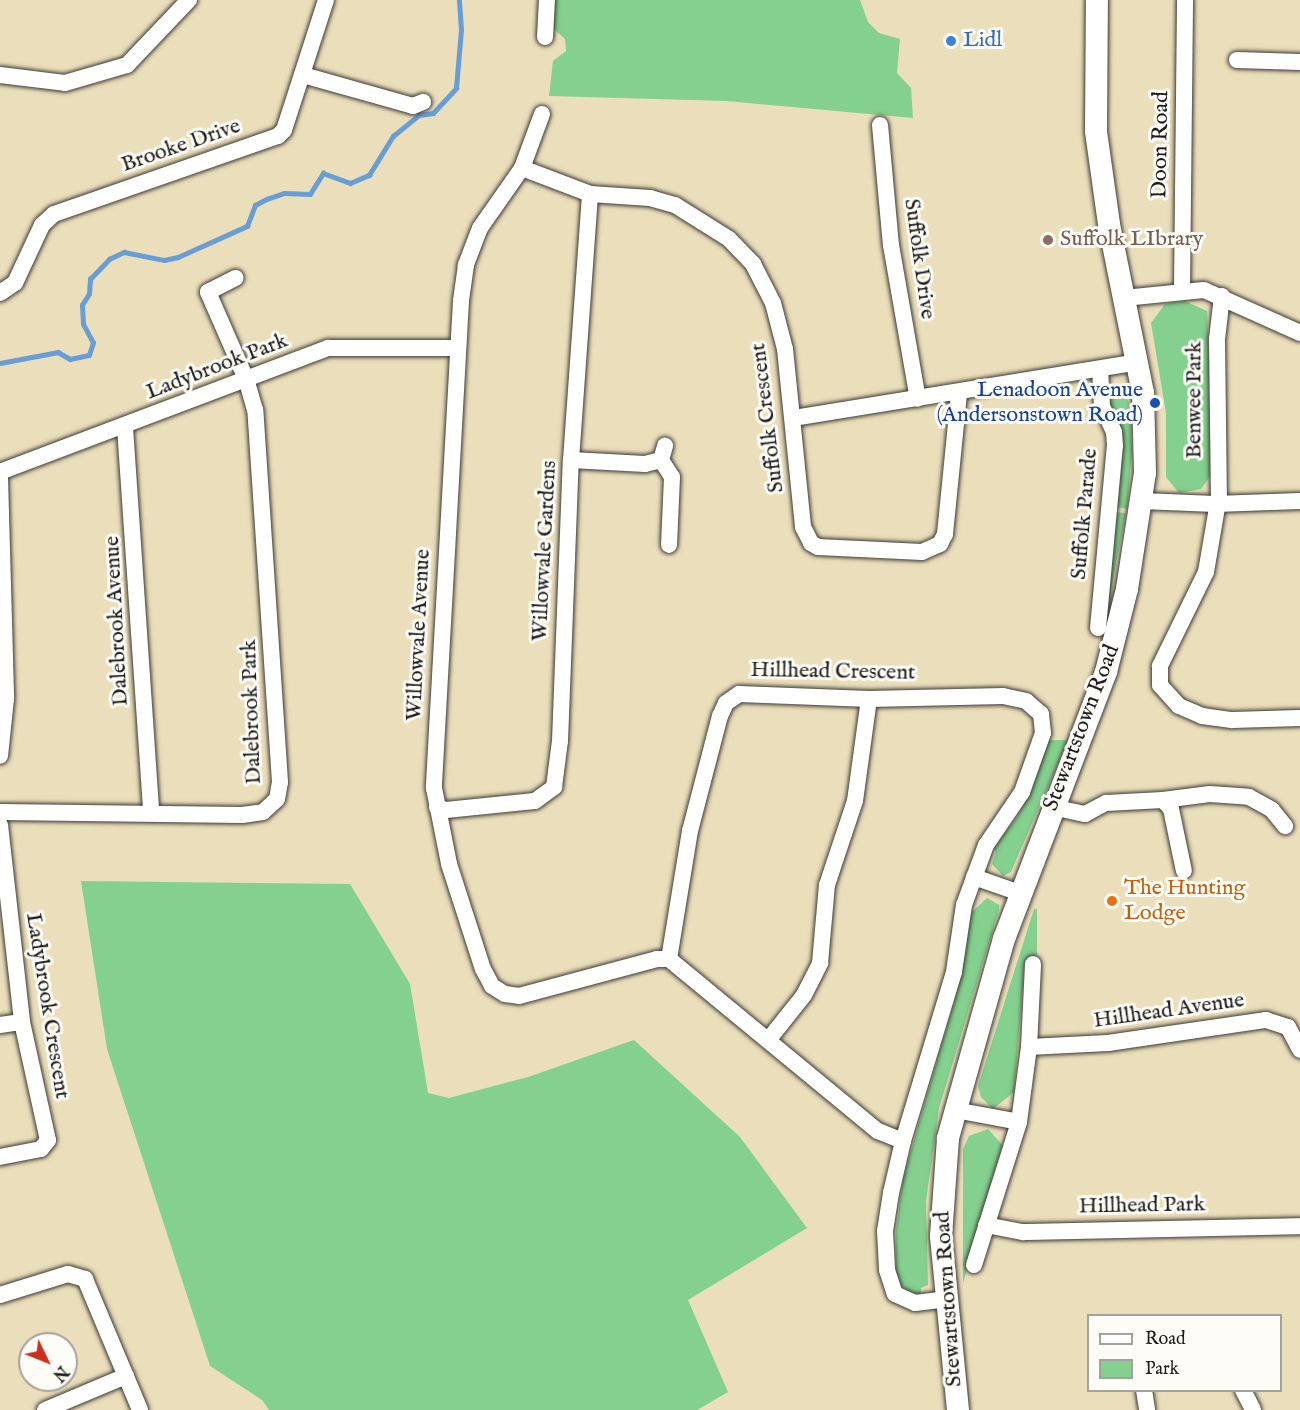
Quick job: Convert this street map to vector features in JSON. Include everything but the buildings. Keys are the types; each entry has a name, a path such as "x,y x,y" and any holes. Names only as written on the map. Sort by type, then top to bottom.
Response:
{"main road":[{"name":"Stewartstown Road","path":"958,1410 946,1299 941,1208 954,1110 1020,893 1106,672 1127,590 1142,501 1146,424 1138,362 1124,298 1096,131 1096,0"}],"street":[{"path":"0,75 65,83 127,65 189,0"},
{"name":"Brooke Drive","path":"0,293 15,283 42,225 54,214 278,136 284,130 326,0"},
{"path":"545,37 547,0"},
{"name":"Doon Road","path":"1182,290 1185,0"},
{"path":"1237,60 1300,62"},
{"path":"303,75 413,106 423,102"},
{"name":"Willowvale Avenue","path":"542,114 522,168 480,228 466,265 458,348 434,763 437,807 449,864 483,969 492,986 505,994 519,996 657,959 669,959"},
{"name":"Suffolk Drive","path":"880,125 891,245 918,399"},
{"name":"Suffolk Crescent","path":"522,168 590,194 664,201 706,222 742,252 764,281 773,303 785,349 803,527 811,543 825,550 922,552 940,544 945,534 959,393"},
{"name":"Willowvale Gardens","path":"437,807 446,810 535,801 554,787 560,741 571,460 590,194"},
{"path":"236,278 208,292 246,380"},
{"path":"1124,298 1182,290 1204,290 1300,333"},
{"name":"Benwee Park","path":"1222,297 1217,339 1215,504 1206,572 1160,666 1160,685 1179,706 1202,716 1232,720 1300,717"},
{"name":"Ladybrook Park","path":"0,472 336,347 458,348"},
{"path":"793,418 959,393 1138,362"},
{"name":"Suffolk Parade","path":"1098,628 1115,446 1114,432 1102,406 1100,370"},
{"name":"Dalebrook Park","path":"0,812 242,815 263,812 277,799 280,771 259,451 255,411 246,380"},
{"name":"Dalebrook Avenue","path":"125,427 151,813"},
{"path":"571,460 645,464 663,453 672,477 669,545"},
{"path":"0,478 6,699 0,756"},
{"path":"1142,501 1215,504 1300,501"},
{"name":"Hillhead Crescent","path":"669,959 690,831 726,703 739,693 869,699 1016,697 1041,714 1043,733 1022,792 986,845 964,905 954,972 903,1141 885,1231 890,1283 895,1294 915,1303 946,1299"},
{"path":"769,1039 804,995 820,963 826,885 855,801 869,699"},
{"path":"1052,807 1085,814 1106,803 1163,800 1210,794 1249,797 1272,810 1285,826"},
{"path":"1163,800 1171,809 1184,871"},
{"name":"Ladybrook Crescent","path":"0,825 3,896 22,1022 48,1140 41,1149 0,1157"},
{"path":"974,876 1020,893"},
{"path":"669,959 878,1131 903,1141"},
{"path":"974,1265 1019,1122 1029,1047 1033,964"},
{"name":"Hillhead Avenue","path":"1029,1047 1108,1043 1266,1020 1288,1027 1300,1050"},
{"path":"0,1025 22,1022"},
{"path":"954,1110 1019,1122"},
{"name":"Hillhead Park","path":"986,1225 1023,1232 1300,1227"},
{"path":"0,1296 68,1274 85,1279 140,1410"},
{"path":"45,1410 126,1376"},
{"path":"1144,1392 1147,1410"},
{"path":"1244,1392 1253,1410"}],"green space":[{"path":"555,0 860,0 868,22 879,33 900,39 897,73 911,88 913,118 727,101 549,96 553,61 566,51 565,39 554,29"},
{"path":"1185,301 1207,311 1213,462 1211,475 1201,489 1179,493 1166,477 1166,413 1151,323 1165,304"},
{"path":"1121,383 1130,406 1132,452 1127,509 1116,507 1108,402 1114,384"},
{"path":"1115,512 1126,513 1103,630"},
{"path":"1047,740 1068,740 1011,872 1003,876 992,864 996,851 993,849 1017,817 1031,791"},
{"path":"81,881 350,884 410,984 428,1093 449,1098 528,1077 634,1040 740,1137 807,1228 688,1300 728,1392 697,1410 269,1410 262,1400 210,1366 107,1049"},
{"path":"987,898 999,905 999,910 939,1108 926,1201 928,1285 921,1288 921,1295 911,1295 896,1279 896,1231 903,1179 956,995 971,913"},
{"path":"1034,909 1037,909 1037,960 1025,960 1014,1092 993,1109 981,1097 978,1086"},
{"path":"988,1129 1005,1148 963,1283 963,1149 969,1136"}],"waterway":[{"path":"0,363 58,352 70,359 89,355 93,343 83,324 82,305 89,294 90,279 109,259 124,252 164,260 178,257 247,226 255,205 267,199 284,193 310,194 323,173 350,183 369,175 393,136 419,115 433,113 456,88 461,30 459,0"}],"place":[{"name":"Lidl","path":"951,41"},
{"name":"Suffolk LIbrary","path":"1048,240"},
{"name":"Lenadoon Avenue (Andersonstown Road)","path":"1155,403"},
{"name":"The Hunting Lodge","path":"1112,901"}]}
